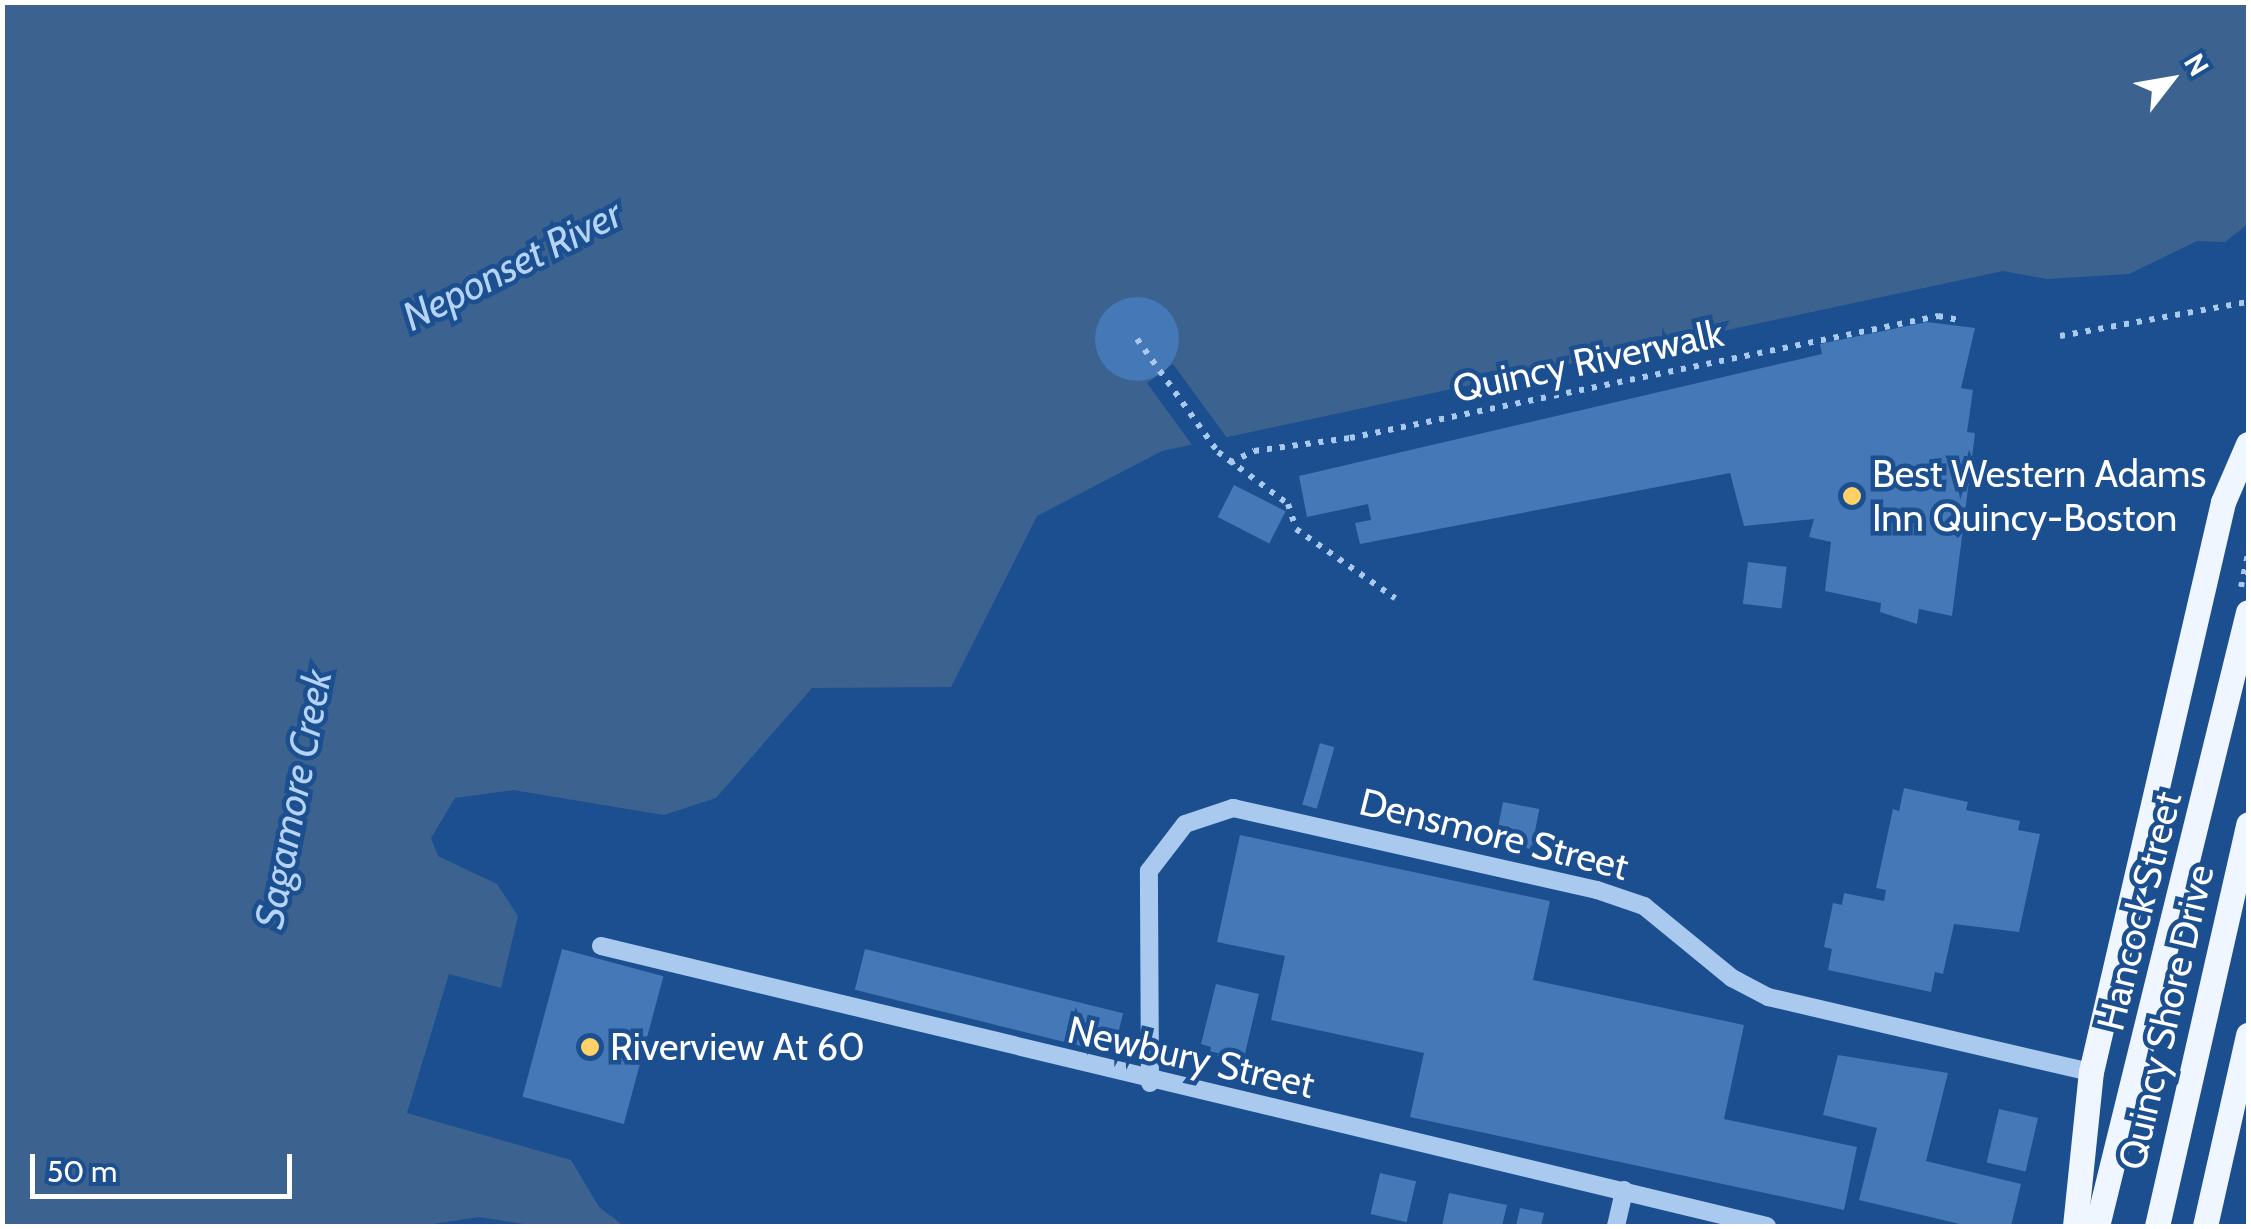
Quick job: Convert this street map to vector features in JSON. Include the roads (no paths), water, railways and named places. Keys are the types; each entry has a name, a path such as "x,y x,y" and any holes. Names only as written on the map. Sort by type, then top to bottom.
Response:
{"main road":[{"path":"2075,1226 2090,1072 2222,502 2248,444"},
{"name":"Hancock Street","path":"2097,1226 2196,839 2248,612"},
{"name":"Quincy Shore Drive","path":"2156,1226 2248,824"},
{"path":"2205,1226 2248,1035"}],"street":[{"name":"Densmore Street","path":"1150,1082 1149,871 1184,824 1233,808 1596,890 1644,906 1732,978 1768,996 2090,1072"},
{"name":"Newbury Street","path":"601,946 1150,1082 1624,1190 1724,1221 1768,1226"},
{"path":"1616,1226 1624,1190"}],"water":[{"path":"2,3 2248,3 2248,224 2225,242 2197,241 2129,274 2047,279 2003,271 1162,451 1037,516 951,687 812,688 716,798 664,815 513,790 455,798 431,838 438,856 497,884 518,916 501,988 449,974 407,1113 571,1160 599,1207 624,1226 536,1226 479,1217 420,1226 3,1226"}],"place":[{"name":"Best Western Adams Inn Quincy-Boston","path":"1852,496"},
{"name":"Riverview At 60","path":"590,1047"}],"water label":[{"name":"Neponset River","path":"512,265"},
{"name":"Sagamore Creek","path":"293,799"}]}
